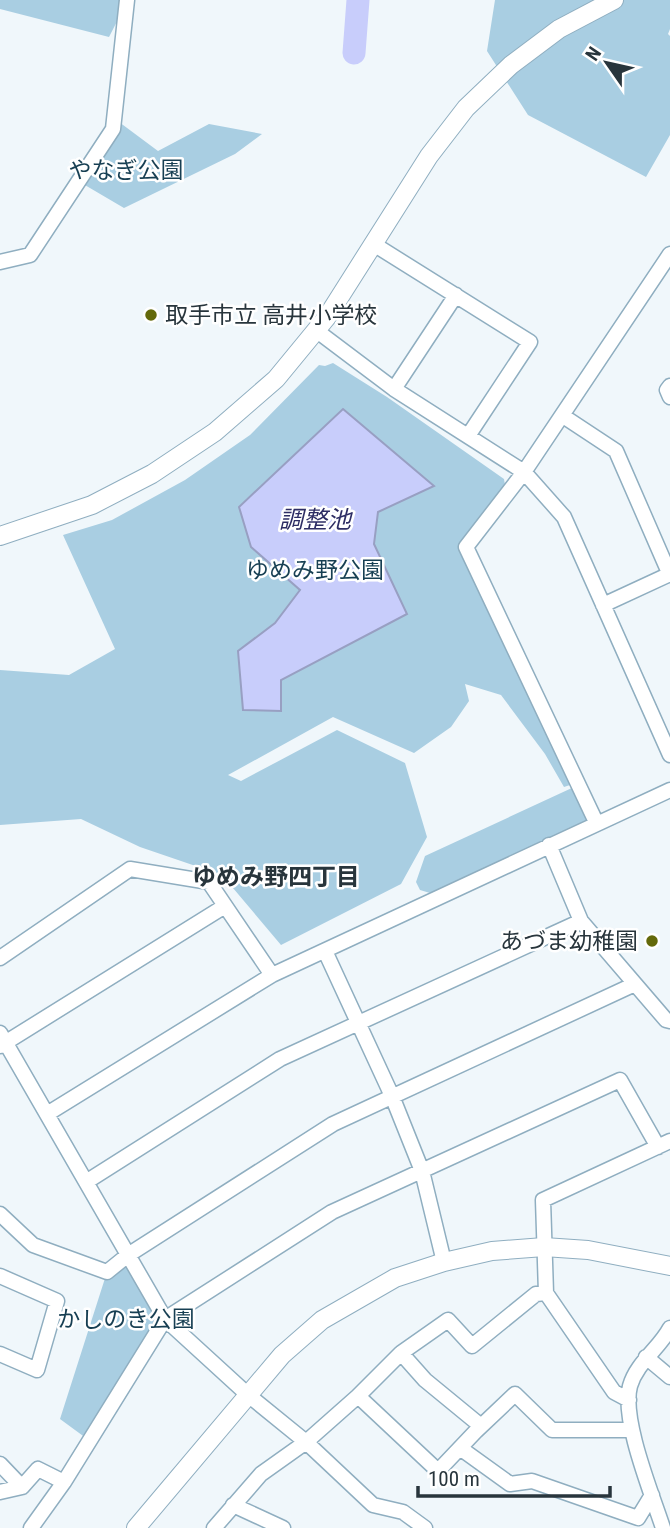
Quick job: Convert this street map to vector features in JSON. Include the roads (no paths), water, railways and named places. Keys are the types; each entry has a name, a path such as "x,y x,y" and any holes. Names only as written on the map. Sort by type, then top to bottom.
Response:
{"street":[{"path":"0,261 30,255 113,129 127,0"},
{"path":"0,536 92,506 152,474 215,432 276,379 317,331 375,245 429,156 466,108 511,65 559,29 614,0"},
{"path":"375,245 530,342 468,436"},
{"path":"596,822 466,547 563,416 670,254"},
{"path":"394,389 456,295"},
{"path":"317,331 394,389 524,472 564,517 670,755"},
{"path":"670,386 667,390 670,397"},
{"path":"563,416 615,452 670,574 603,605"},
{"path":"47,1114 272,975 596,822 670,790"},
{"path":"549,845 581,921 666,1020 670,1021"},
{"path":"0,958 130,869 209,882 272,975"},
{"path":"225,906 2,1041 47,1114 164,1319 247,1394 306,1442 373,1505 403,1512 423,1528"},
{"path":"86,1182 280,1059 581,921"},
{"path":"325,950 392,1096 422,1171 444,1262"},
{"path":"0,1214 33,1245 107,1272 128,1255 333,1124 635,984"},
{"path":"31,1528 64,1482 164,1319 332,1212 620,1080 664,1144 543,1200 544,1247 546,1293 614,1392 629,1400"},
{"path":"136,1528 282,1355 321,1320 395,1278 444,1262 492,1251 544,1247 588,1250 670,1266"},
{"path":"0,1276 57,1301 37,1370 0,1354"},
{"path":"214,1528 261,1474 306,1442 401,1353 448,1320 472,1346 536,1294 546,1293"},
{"path":"666,1527 652,1495 632,1430 629,1400 630,1386 646,1357 670,1328"},
{"path":"401,1353 425,1380 481,1426"},
{"path":"646,1357 670,1377"},
{"path":"358,1396 438,1471 515,1395 552,1430 632,1430"},
{"path":"460,1448 510,1484 532,1481 637,1523 652,1495"},
{"path":"0,1464 22,1487"},
{"path":"0,1492 22,1487 38,1469 64,1482"},
{"path":"233,1505 283,1528"}],"water":[{"name":"調整池","path":"343,409 434,486 378,512 374,544 407,614 281,680 281,711 243,710 238,651 275,623 300,590 251,547 239,507"}],"waterway":[{"path":"354,53 358,0"}],"place":[{"name":"取手市立 高井小学校","path":"151,315"},
{"name":"あづま幼稚園","path":"652,941"}],"district":[{"name":"ゆめみ野四丁目","path":"276,877"}],"park label":[{"name":"やなぎ公園","path":"126,170"},
{"name":"ゆめみ野公園","path":"315,570"},
{"name":"かしのき公園","path":"126,1319"}]}
